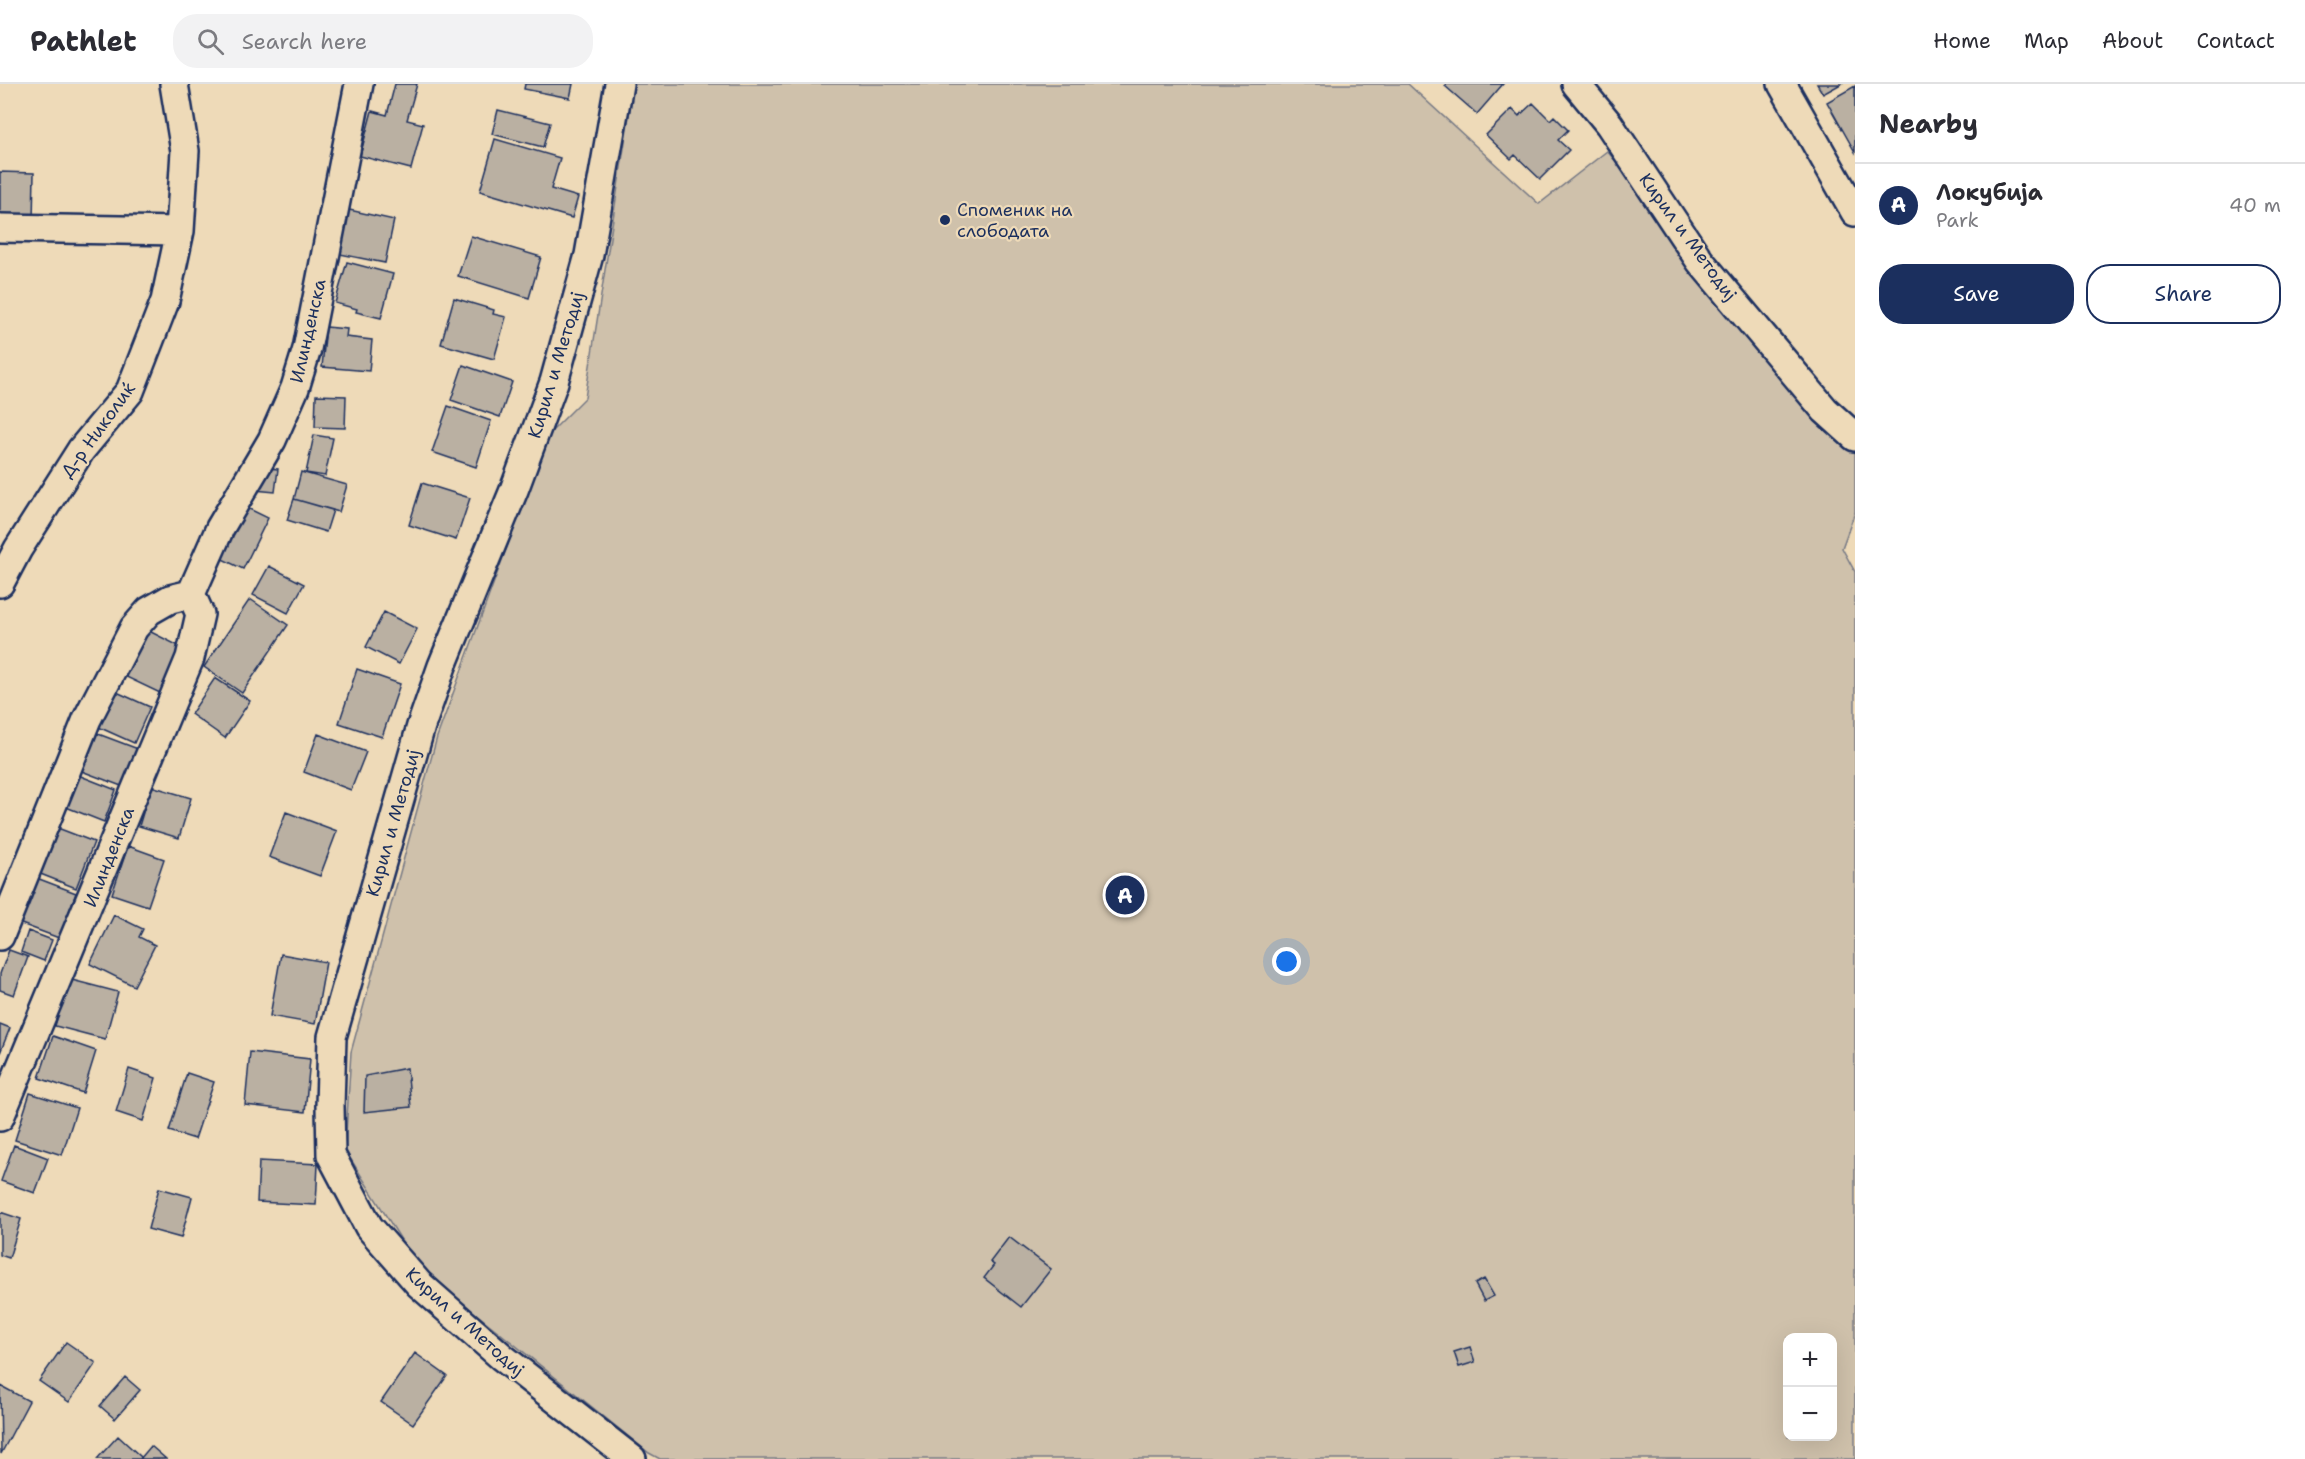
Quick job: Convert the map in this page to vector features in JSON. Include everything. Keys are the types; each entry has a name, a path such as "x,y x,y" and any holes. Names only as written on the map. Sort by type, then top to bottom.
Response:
{"street":[{"name":"Д-р Николиќ","path":"0,583 18,549 81,450 130,391 165,301 180,231 185,151 174,84"},
{"name":"Илинденска","path":"0,1117 190,658 200,614 191,594 220,528 272,440 295,388 307,349 359,84"},
{"name":"Кирил и Методиј","path":"619,84 589,255 554,382 514,490 442,666 421,726 332,1037 330,1106 331,1155 369,1227 418,1284 502,1357 632,1459"},
{"name":"Кирил и Методиј","path":"1576,84 1609,124 1700,261 1825,410 1855,437"},
{"path":"1782,84 1855,212"},
{"path":"0,228 180,231"},
{"path":"0,936 87,719 134,628 149,611 170,599 191,594"}],"shaded area":[{"path":"634,84 1408,84 1539,204 1607,151 1855,443 1855,512 1842,548 1855,572 1855,1459 660,1459 649,1453 418,1267 345,1150 351,1052 437,737 548,435 585,398"}],"building":[{"path":"395,84 417,84 407,120 423,124 411,169 360,156 372,111 387,115"},
{"path":"525,84 573,84 570,98 524,89"},
{"path":"1447,84 1503,84 1477,114 1445,86"},
{"path":"1817,84 1841,84 1823,94"},
{"path":"1855,86 1855,152 1827,102"},
{"path":"1533,103 1550,120 1554,116 1568,130 1558,140 1569,150 1540,179 1515,155 1511,159 1486,135 1512,109 1519,116"},
{"path":"498,110 550,123 543,147 492,134"},
{"path":"495,139 560,158 551,189 578,197 572,218 480,191"},
{"path":"0,172 34,173 33,221 0,220"},
{"path":"345,209 394,220 385,263 335,253"},
{"path":"471,236 541,257 529,298 458,276"},
{"path":"347,262 393,274 381,318 356,312 357,309 335,303"},
{"path":"454,298 494,310 493,314 506,317 494,359 441,344"},
{"path":"326,327 347,329 346,337 372,340 369,371 322,367"},
{"path":"463,365 512,382 500,417 451,400"},
{"path":"316,395 346,396 345,428 315,427"},
{"path":"448,406 491,421 476,467 432,452"},
{"path":"314,435 333,438 325,476 306,473"},
{"path":"257,467 278,469 275,492 255,490"},
{"path":"301,472 347,485 339,512 294,499"},
{"path":"422,483 470,498 456,540 409,525"},
{"path":"294,499 333,510 326,532 287,520"},
{"path":"239,504 268,518 243,569 214,555"},
{"path":"269,566 304,584 288,613 253,595"},
{"path":"250,599 288,625 242,693 204,667"},
{"path":"384,612 417,629 399,664 366,647"},
{"path":"143,628 183,648 160,693 120,674"},
{"path":"357,669 400,684 382,737 339,723"},
{"path":"215,678 250,701 225,738 191,714"},
{"path":"110,689 150,707 134,743 94,725"},
{"path":"85,729 138,749 124,787 71,767"},
{"path":"318,734 366,752 351,790 304,772"},
{"path":"73,773 116,790 104,822 61,805"},
{"path":"151,786 191,798 179,838 139,826"},
{"path":"286,812 337,831 320,876 269,857"},
{"path":"55,827 94,842 76,888 38,873"},
{"path":"128,846 164,859 148,906 112,894"},
{"path":"34,877 76,893 59,938 16,922"},
{"path":"114,915 143,929 139,937 155,945 134,986 90,964"},
{"path":"28,931 52,940 44,961 21,952"},
{"path":"9,950 28,957 14,995 0,990 0,974"},
{"path":"281,954 326,962 315,1024 270,1016"},
{"path":"68,979 118,992 105,1039 55,1026"},
{"path":"0,1024 10,1028 0,1053"},
{"path":"53,1036 96,1051 83,1093 39,1078"},
{"path":"250,1052 310,1059 305,1112 245,1105"},
{"path":"407,1068 411,1107 364,1112 365,1076"},
{"path":"129,1069 156,1078 143,1121 116,1112"},
{"path":"187,1073 214,1082 195,1139 169,1131"},
{"path":"30,1093 77,1108 62,1155 15,1140"},
{"path":"14,1145 48,1158 35,1193 1,1181"},
{"path":"259,1161 318,1164 316,1205 257,1202"},
{"path":"159,1188 192,1197 181,1238 148,1229"},
{"path":"0,1212 21,1219 9,1258 0,1255"},
{"path":"1009,1237 1051,1269 1021,1307 984,1278 994,1265 990,1262"},
{"path":"1484,1279 1494,1296 1484,1301 1475,1284"},
{"path":"66,1342 96,1363 69,1402 39,1381"},
{"path":"1470,1347 1475,1362 1459,1367 1454,1352"},
{"path":"415,1353 447,1376 413,1424 381,1402"},
{"path":"125,1377 140,1390 115,1419 100,1406"},
{"path":"1,1386 29,1401 1,1454 0,1389"},
{"path":"118,1436 141,1457 140,1459 97,1459"},
{"path":"151,1446 166,1459 140,1459"}],"place":[{"name":"Споменик на слободата","path":"945,220"},
{"name":"Локубија","path":"1125,895"}]}
